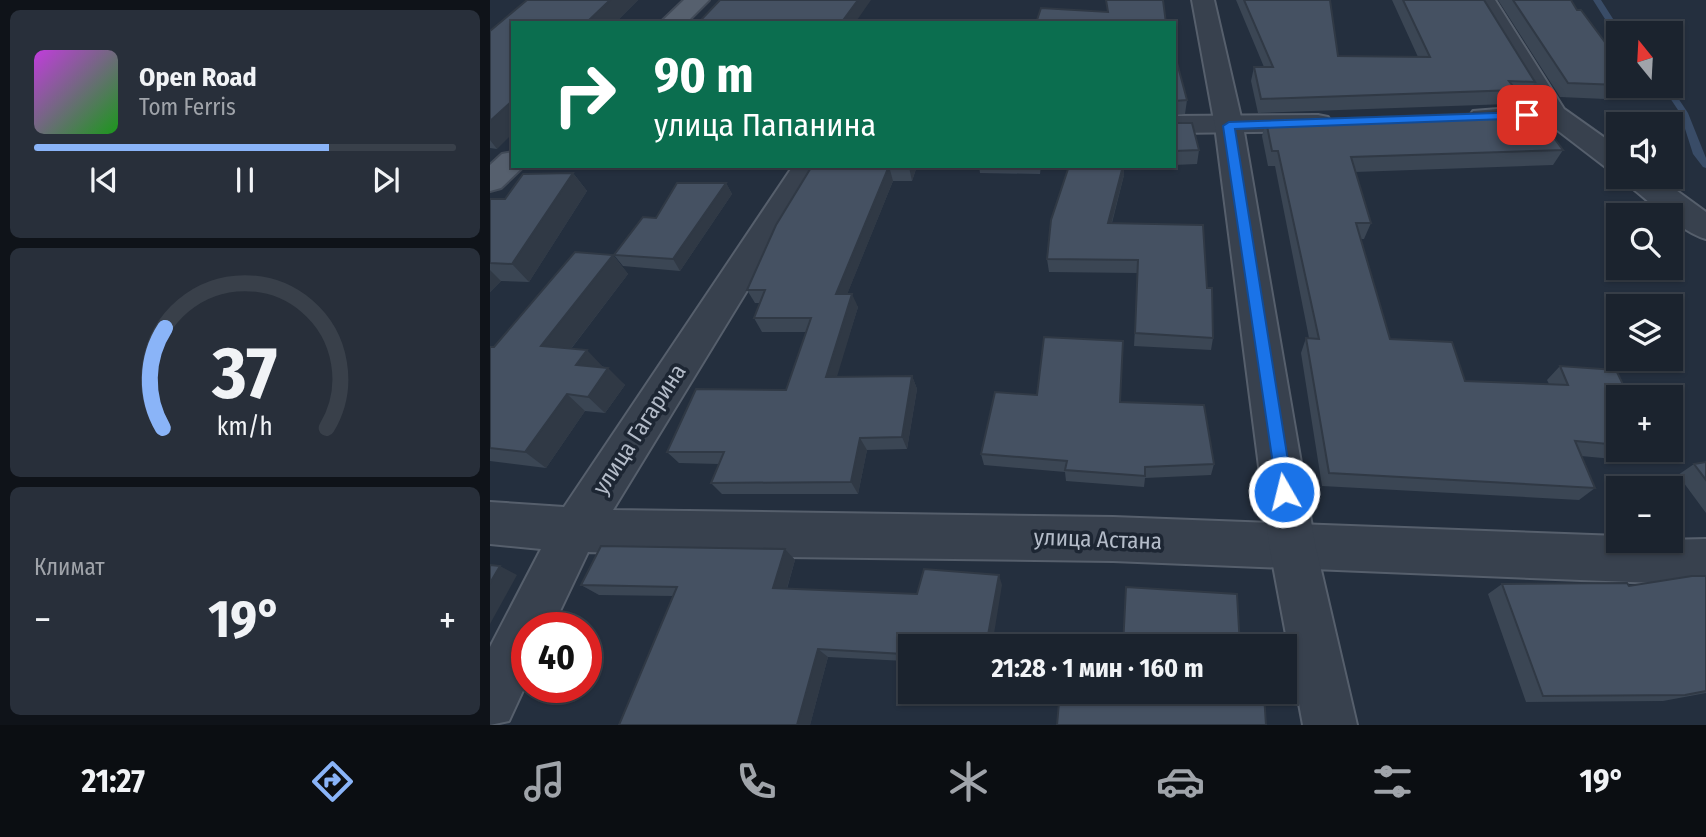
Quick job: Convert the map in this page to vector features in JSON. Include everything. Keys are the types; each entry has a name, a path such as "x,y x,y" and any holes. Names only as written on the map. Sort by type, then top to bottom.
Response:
{"main road":[{"path":"674,21 698,0"}],"street":[{"path":"1203,0 1229,126 1292,544 1330,725"},
{"path":"1484,0 1554,114 1606,152"},
{"path":"1459,118 1554,114"},
{"path":"1176,125 1229,126 1351,121"},
{"name":"улица Гагарина","path":"490,702 574,531 807,168"},
{"path":"1654,189 1706,228"},
{"name":"улица Астана","path":"490,523 574,531 1027,537 1292,544 1502,557 1706,562"}],"building":[{"path":"527,0 610,0 588,21 511,21 511,102 490,121 490,31"},
{"path":"720,0 858,0 842,21 700,21"},
{"path":"1106,0 1163,0 1166,21 1037,21 1041,8 1108,12"},
{"path":"1244,0 1330,0 1338,56 1430,57 1403,0 1484,0 1535,82 1509,81 1516,90 1261,99 1254,67 1273,67"},
{"path":"1513,0 1571,0 1606,44 1606,84 1568,83"},
{"path":"1176,59 1187,100 1176,101"},
{"path":"1534,111 1563,150 1351,157 1371,223 1356,223 1390,339 1452,342 1465,381 1568,385 1560,366 1616,371 1623,385 1606,385 1606,444 1575,441 1595,488 1329,473 1306,338 1319,339 1278,151 1272,151 1266,121"},
{"path":"1176,123 1192,123 1199,150 1176,151"},
{"path":"811,168 888,168 836,294 852,294 826,377 912,376 902,437 860,438 851,482 711,483 724,452 667,452 696,389 786,390 811,318 754,318 765,290 747,290 776,225"},
{"path":"1068,168 1122,168 1108,223 1203,225 1207,288 1212,288 1213,338 1135,333 1138,260 1047,259 1051,220"},
{"path":"573,173 512,264 490,263 490,199 505,199 523,174"},
{"path":"677,183 726,183 673,259 614,255 643,217 656,218"},
{"path":"575,252 613,255 541,346 587,350 576,365 608,368 588,397 567,394 525,452 490,448 490,347 494,347"},
{"path":"1044,337 1123,341 1120,402 1204,405 1214,464 1145,467 1145,476 1065,470 1067,461 981,454 995,392 1037,395"},
{"path":"1706,462 1706,480 1694,464"},
{"path":"601,546 785,549 773,588 917,594 924,569 999,575 988,634 898,634 898,654 818,649 797,725 619,725 677,587 581,585"},
{"path":"490,565 500,566 490,583"},
{"path":"1706,576 1706,691 1685,695 1543,696 1502,584 1627,583 1629,586"},
{"path":"1126,587 1237,594 1239,634 1124,634"},
{"path":"1059,704 1265,704 1266,725 1057,725"}],"waterway":[{"path":"1597,0 1610,21"},
{"path":"1674,98 1684,113 1698,154 1706,165"}],"route":[{"path":"1284,492 1229,126 1527,115"}]}
